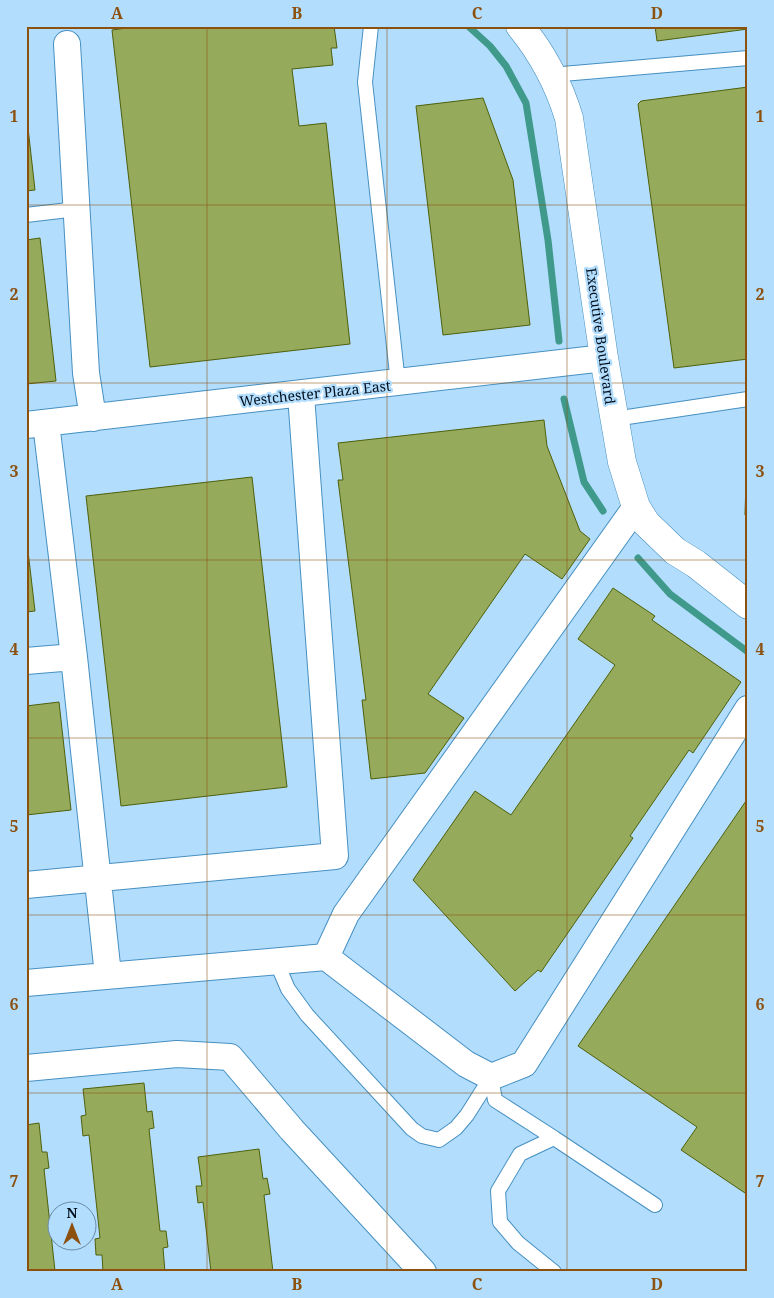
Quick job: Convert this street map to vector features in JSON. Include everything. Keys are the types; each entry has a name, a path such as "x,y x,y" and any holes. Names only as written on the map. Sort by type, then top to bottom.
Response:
{"street":[{"name":"Executive Boulevard","path":"520,26 539,52 563,96 569,118 614,419 622,462 636,507 646,523 675,551 696,564 748,605"},
{"path":"67,44 86,373 93,418"},
{"name":"Westchester Plaza East","path":"36,424 301,395 604,358"},
{"path":"26,885 335,856 301,395"},
{"path":"36,424 74,657 108,975"},
{"path":"326,957 346,914 636,507"},
{"path":"26,661 74,657"},
{"path":"26,983 326,957 466,1064 491,1077 524,1064 748,709"},
{"path":"26,1068 177,1054 230,1057 292,1130 424,1272"}],"lane":[{"path":"371,26 365,82 398,383"},
{"path":"551,75 748,58"},
{"path":"26,215 77,209"},
{"path":"614,419 748,399"},
{"path":"276,961 288,989 307,1015 412,1130 422,1136 439,1140 451,1132 467,1115 491,1077"},
{"path":"491,1077 495,1100 655,1205"},
{"path":"554,1138 520,1154 498,1191 500,1222 518,1243 554,1272"}],"building":[{"path":"141,26 334,26 337,48 331,48 333,65 292,69 299,126 326,123 350,344 150,367 112,30"},
{"path":"655,26 748,26 748,29 657,41"},
{"path":"748,87 748,359 674,368 638,104 641,101"},
{"path":"483,98 513,180 530,325 443,335 416,106"},
{"path":"26,110 35,190 26,191"},
{"path":"40,238 56,381 26,384 26,240"},
{"path":"544,420 547,446 580,531 590,539 562,579 525,554 428,694 464,718 425,773 371,779 362,700 366,700 338,480 343,480 338,443"},
{"path":"748,448 748,517 745,515"},
{"path":"252,477 287,787 121,806 86,496"},
{"path":"26,534 35,611 26,612"},
{"path":"613,588 655,616 652,620 741,682 693,753 689,750 630,836 633,838 541,972 538,970 515,991 413,880 475,791 511,815 615,665 578,639"},
{"path":"59,702 71,810 26,815 26,706"},
{"path":"748,798 748,1195 681,1150 697,1127 578,1046"},
{"path":"144,1083 147,1112 152,1111 154,1128 149,1129 160,1231 166,1231 168,1247 163,1248 165,1272 103,1272 102,1255 96,1255 98,1238 100,1238 98,1200 96,1200 89,1135 83,1136 81,1116 86,1115 83,1089"},
{"path":"39,1123 42,1152 47,1152 49,1168 44,1169 48,1206 48,1250 53,1250 55,1271 60,1272 26,1272 26,1125"},
{"path":"259,1149 263,1179 267,1178 270,1194 264,1195 273,1272 211,1272 203,1202 198,1203 196,1186 202,1186 198,1157"}],"waterway":[{"path":"468,26 490,46 506,66 526,103 548,240 559,341"},
{"path":"564,399 584,482 603,511"},
{"path":"638,558 670,594 748,652"}]}
